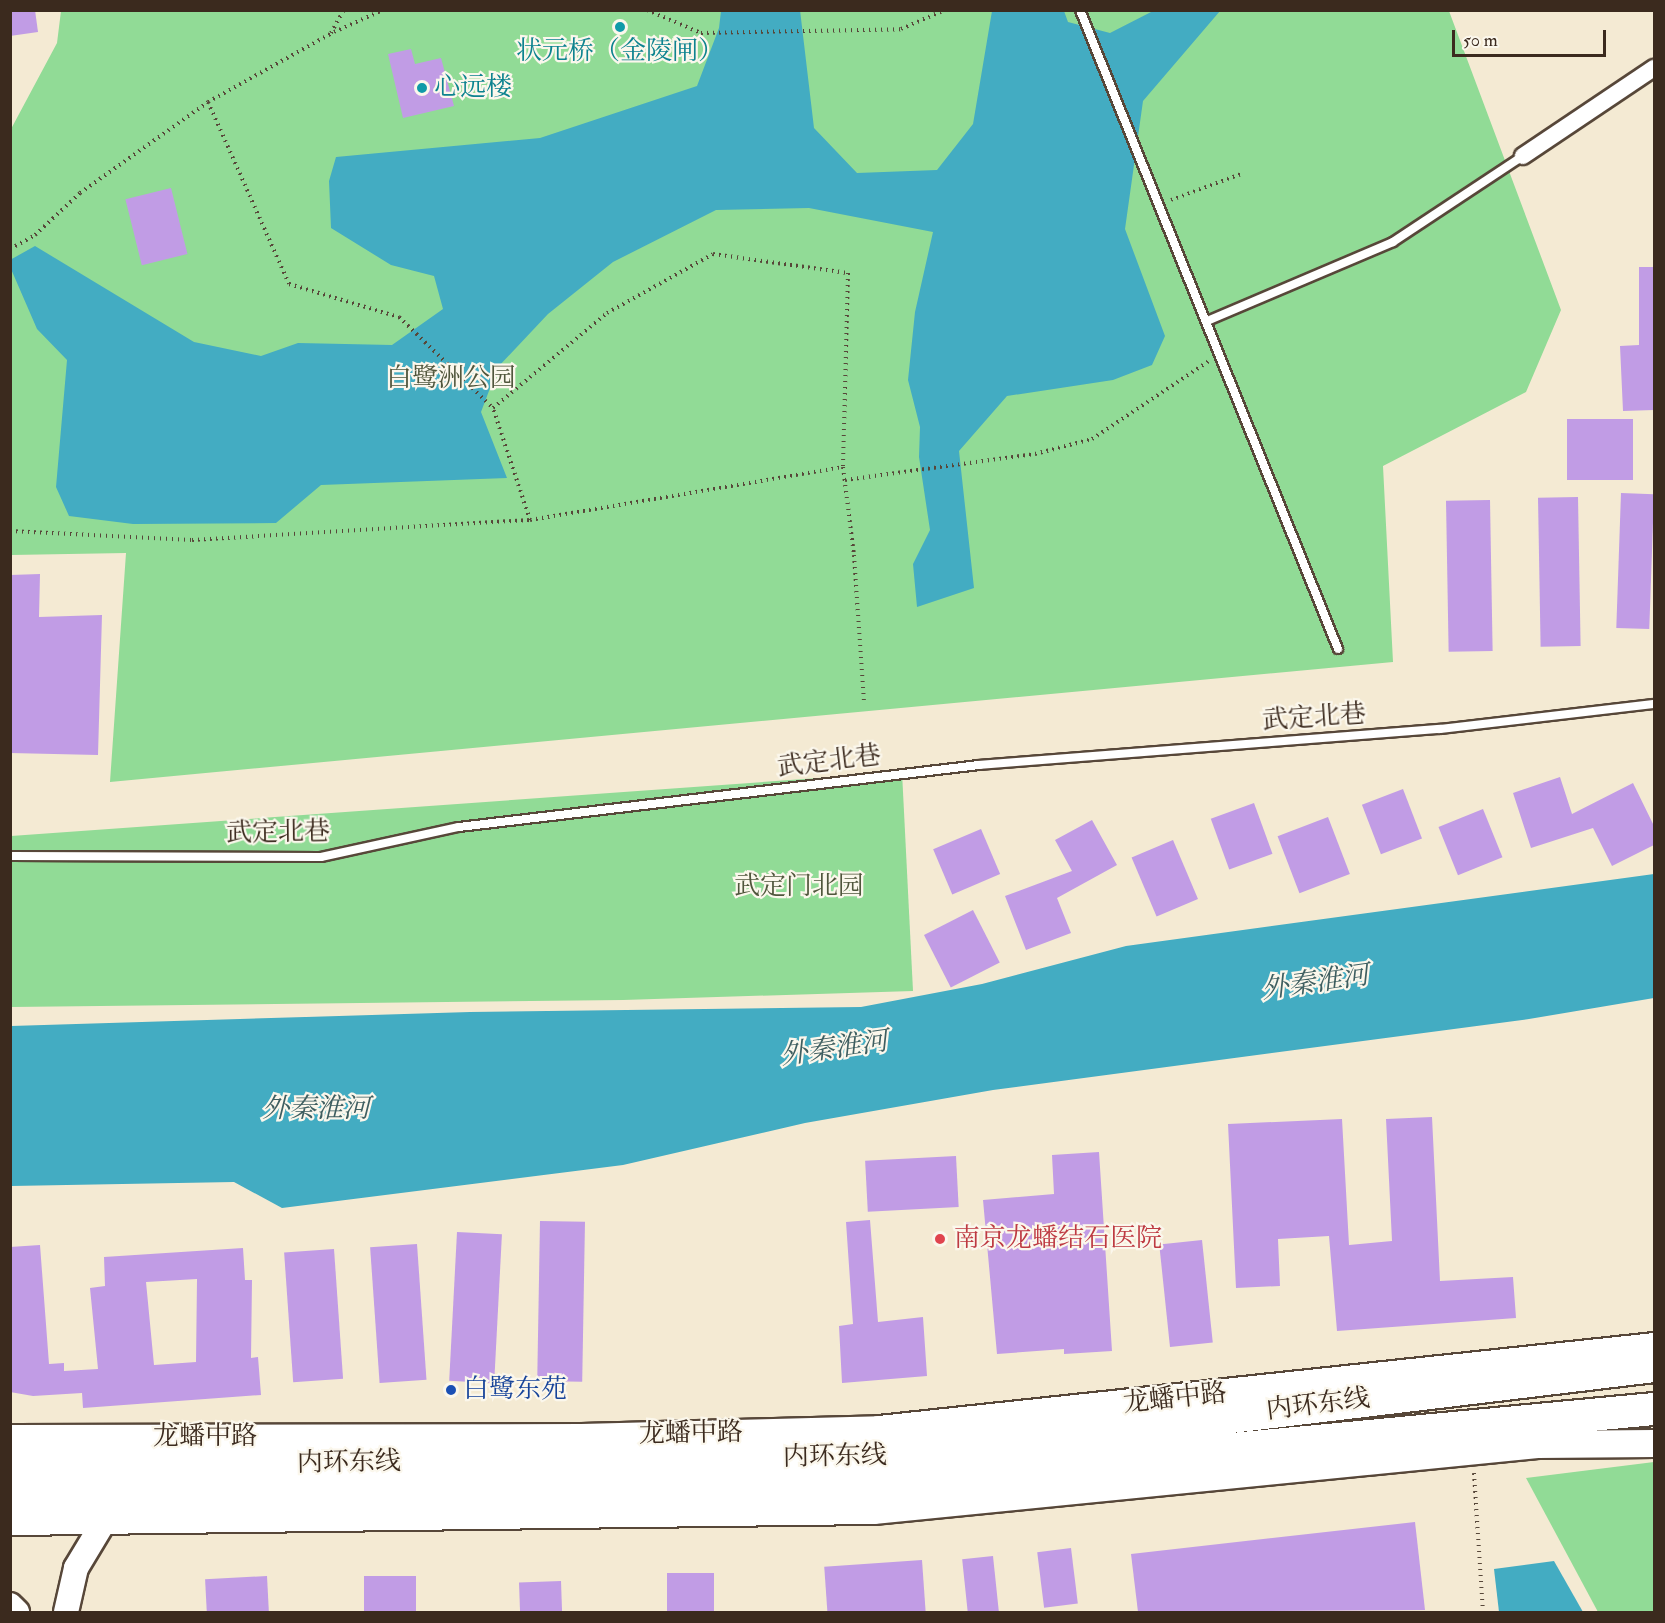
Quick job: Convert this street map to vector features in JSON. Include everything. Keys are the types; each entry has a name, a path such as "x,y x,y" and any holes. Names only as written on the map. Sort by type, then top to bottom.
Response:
{"highway":[{"name":"内环东线","path":"10,1467 900,1456 1654,1366"},
{"name":"内环东线","path":"10,1493 895,1481 1654,1409"}],"main road":[{"name":"龙蟠中路","path":"10,1438 582,1437 879,1429 1654,1346"},
{"path":"10,1521 873,1510 1537,1444 1654,1443"},
{"path":"66,1612 76,1568 105,1520"},
{"path":"10,1605 17,1612"}],"street":[{"path":"1523,156 1654,68"}],"lane":[{"path":"1080,14 1160,204 1338,649"},
{"path":"1207,321 1393,242 1523,156"},
{"name":"武定北巷","path":"10,856 321,857 459,827 979,765 1440,729 1654,704"}],"path":[{"path":"331,34 344,10"},
{"path":"10,249 35,235 80,193 208,102 331,34 383,10"},
{"path":"647,10 701,33 901,28 945,10"},
{"path":"208,102 289,284 399,316 493,408 530,520"},
{"path":"1160,204 1241,174"},
{"path":"493,408 607,313 713,254 848,273 843,467 854,555 864,703"},
{"path":"845,480 977,464 1037,454 1092,439 1220,353"},
{"path":"10,531 192,540 530,520 843,467"},
{"path":"1472,1451 1480,1527 1483,1612"}],"green space":[{"name":"白鹭洲公园","path":"61,11 1449,11 1561,310 1526,392 1383,466 1393,662 110,782 126,553 11,555 11,129 57,43"},
{"name":"武定门北园","path":"902,772 913,991 623,1000 11,1007 11,836"},
{"path":"1654,1462 1654,1612 1598,1612 1526,1478"}],"water":[{"path":"800,10 814,128 857,173 937,170 973,124 992,11 1064,11 1068,22 1110,33 1153,11 1220,11 1143,101 1125,229 1165,336 1152,365 1113,380 1007,396 959,451 974,588 917,607 913,564 930,530 919,457 920,427 908,380 915,312 933,232 809,208 716,210 613,262 548,314 498,367 481,412 507,478 321,485 276,523 133,524 69,516 56,487 67,360 37,329 11,269 10,260 35,246 194,342 261,356 298,343 392,345 443,309 434,276 391,265 331,228 329,181 336,157 540,138 697,86 719,28 721,11"},
{"name":"外秦淮河","path":"1654,874 1654,998 1529,1019 993,1090 805,1123 623,1165 282,1208 234,1182 11,1186 11,1026 470,1012 861,1007 982,984 1126,946"},
{"path":"1554,1561 1583,1612 1499,1612 1494,1569"}],"building":[{"path":"10,10 35,10 38,32 10,36"},
{"name":"心远楼","path":"411,49 415,64 441,58 454,106 403,118 388,54"},
{"path":"171,188 187,254 142,265 125,199"},
{"path":"1639,267 1654,267 1654,410 1623,411 1620,346 1639,345"},
{"path":"1567,419 1633,419 1633,480 1567,480"},
{"path":"1621,493 1654,494 1649,629 1616,628"},
{"path":"1578,497 1581,646 1541,647 1538,498"},
{"path":"1490,500 1493,651 1449,652 1446,501"},
{"path":"40,574 39,617 102,615 98,755 10,753 10,575"},
{"path":"1560,777 1572,814 1633,783 1654,826 1654,845 1612,866 1593,828 1531,848 1513,793"},
{"path":"1403,789 1422,838 1381,854 1362,805"},
{"path":"1254,803 1272,854 1229,869 1211,819"},
{"path":"1483,809 1502,857 1458,875 1438,827"},
{"path":"1328,817 1350,874 1299,893 1278,836"},
{"path":"1092,820 1117,865 1057,898 1071,933 1026,950 1005,896 1072,871 1055,840"},
{"path":"981,829 1000,874 952,894 933,849"},
{"path":"1173,840 1198,899 1157,916 1132,858"},
{"path":"973,910 1000,963 951,988 924,935"},
{"path":"1432,1117 1440,1281 1513,1277 1516,1318 1337,1331 1329,1236 1278,1239 1280,1286 1236,1288 1228,1124 1342,1119 1349,1245 1392,1241 1386,1119"},
{"path":"1099,1152 1112,1351 1064,1354 1064,1349 997,1354 983,1200 1054,1194 1052,1155"},
{"path":"956,1156 959,1207 868,1212 865,1161"},
{"path":"870,1220 878,1322 923,1317 927,1376 842,1383 839,1326 853,1324 846,1222"},
{"path":"540,1221 585,1222 582,1382 537,1381"},
{"path":"457,1232 502,1234 494,1383 449,1381"},
{"path":"1202,1240 1213,1342 1170,1347 1159,1244"},
{"path":"417,1244 426,1380 380,1383 370,1247"},
{"path":"40,1245 49,1364 64,1363 64,1371 98,1369 90,1288 105,1286 104,1257 243,1248 245,1280 252,1280 251,1358 258,1357 261,1395 83,1408 82,1393 33,1396 10,1392 10,1247","holes":["197,1279 196,1362 154,1365 146,1282"]},
{"path":"334,1249 343,1379 293,1382 284,1252"},
{"path":"1415,1522 1425,1610 1138,1612 1131,1554"},
{"path":"1071,1548 1078,1604 1044,1608 1037,1552"},
{"path":"993,1556 999,1612 968,1612 962,1559"},
{"path":"922,1560 926,1612 827,1612 824,1567"},
{"path":"667,1573 714,1573 714,1612 667,1612"},
{"path":"267,1576 269,1612 207,1612 205,1579"},
{"path":"364,1576 416,1576 416,1612 364,1612"},
{"path":"561,1581 562,1612 520,1612 519,1582"}],"place":[{"name":"状元桥（金陵闸）","path":"620,27"},
{"name":"心远楼","path":"422,88"},
{"name":"南京龙蟠结石医院","path":"940,1239"},
{"name":"白鹭东苑","path":"451,1390"}]}
